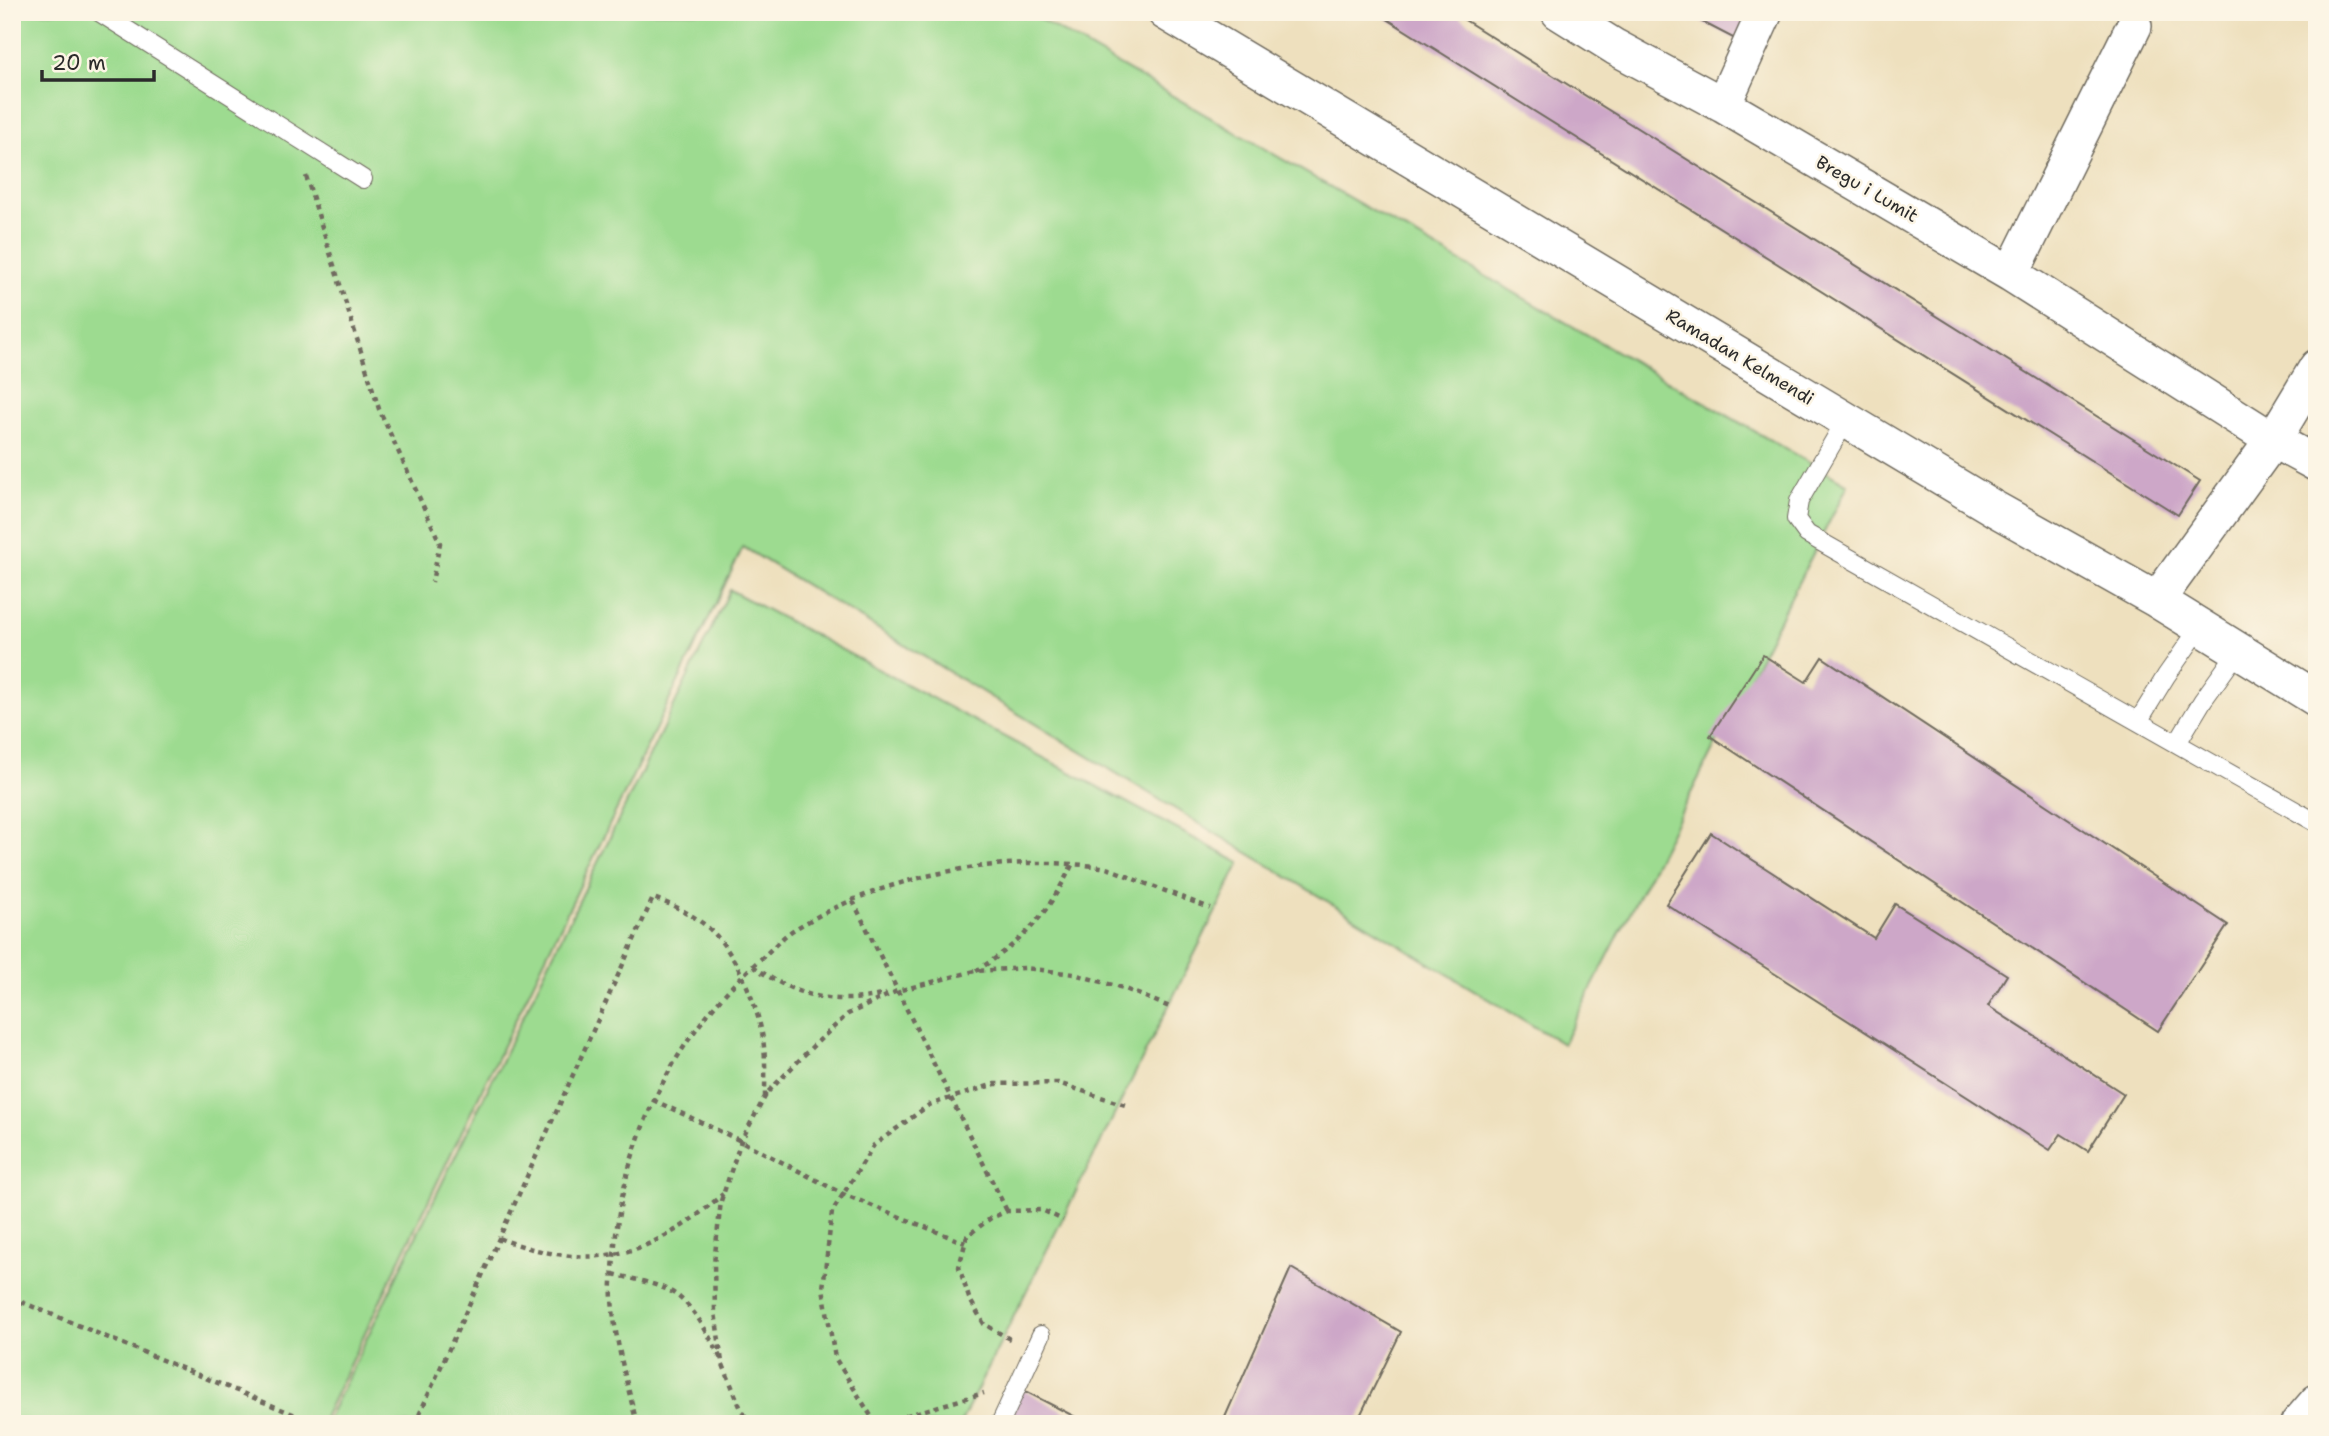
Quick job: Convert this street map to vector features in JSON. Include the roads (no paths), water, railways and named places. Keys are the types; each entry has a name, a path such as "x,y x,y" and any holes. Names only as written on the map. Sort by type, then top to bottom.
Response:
{"street":[{"name":"Ramadan Kelmendi","path":"1165,12 1995,509 2201,626 2317,699"},
{"name":"Bregu i Lumit","path":"1559,12 1615,47 1723,105 2011,274 2273,440 2317,464"},
{"path":"1723,105 1765,12"},
{"path":"2011,274 2134,26"},
{"path":"2157,600 2273,440 2317,367"},
{"path":"2298,1424 2317,1402"}],"lane":[{"path":"99,12 363,179"},
{"path":"1846,420 1799,501 1796,519 1807,534 2317,823"},
{"path":"2139,720 2201,626"},
{"path":"2177,743 2203,699 2239,650"},
{"path":"1000,1424 1041,1335"}]}
